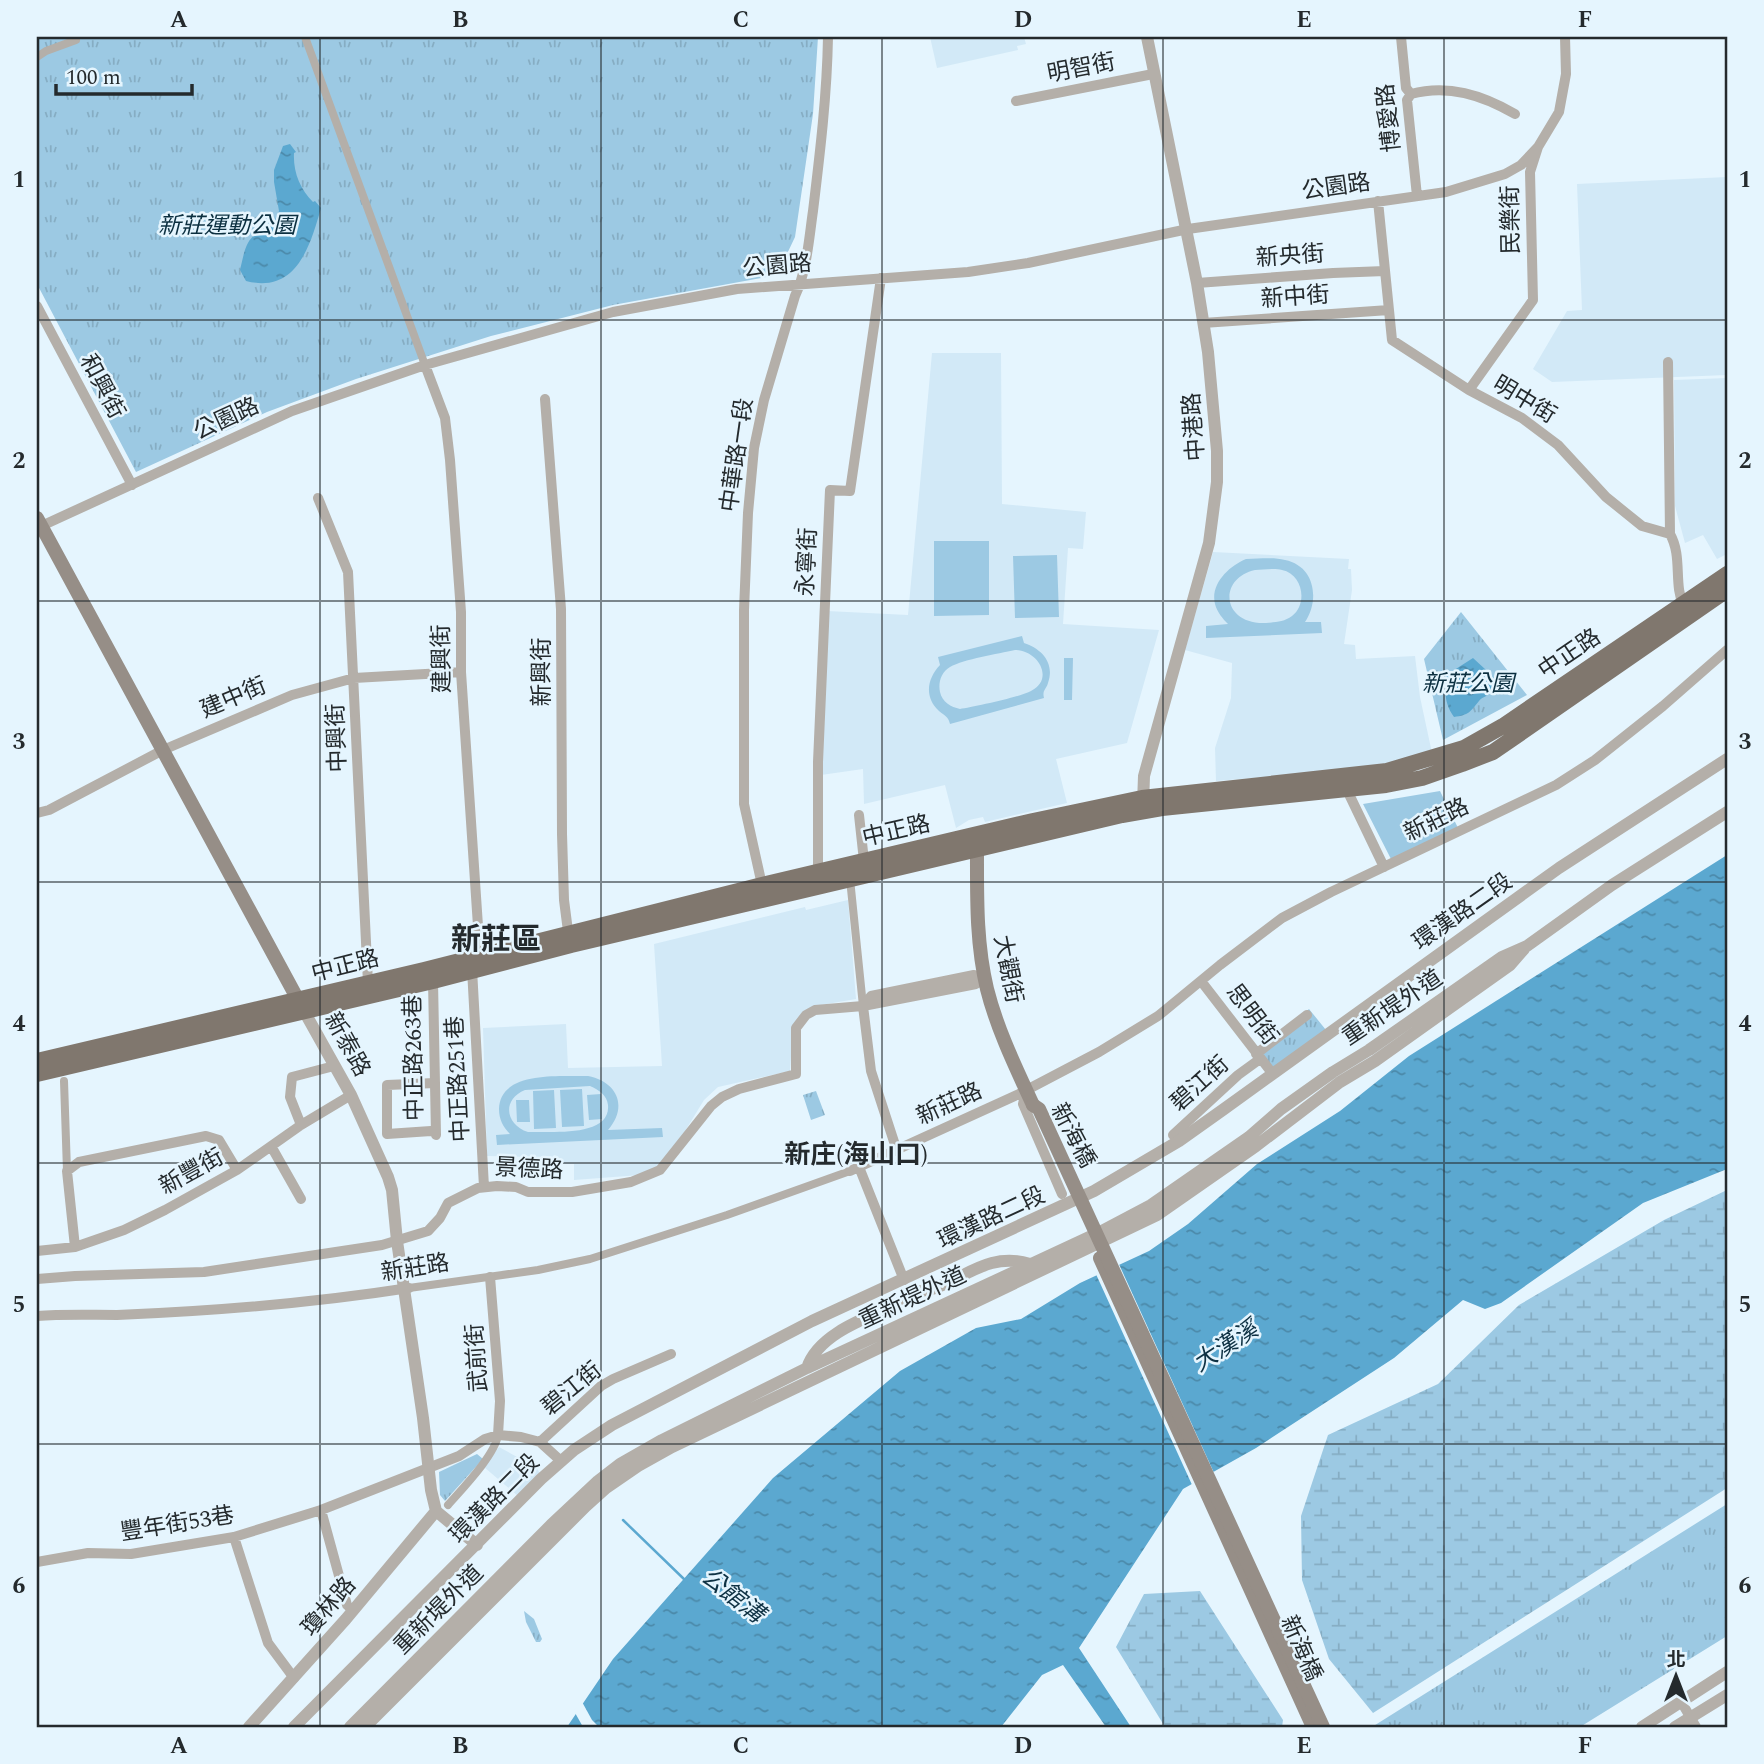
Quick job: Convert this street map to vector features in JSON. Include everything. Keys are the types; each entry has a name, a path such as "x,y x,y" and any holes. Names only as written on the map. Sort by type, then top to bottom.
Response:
{"main road":[{"name":"新泰路","path":"38,524 301,1005"},
{"name":"中正路","path":"1143,804 1347,790 1422,778 1493,752 1686,609 1727,574"},
{"name":"中正路","path":"37,1074 301,1005 368,983 476,963 762,885 864,861 975,842 1143,804 1387,771 1444,755 1464,748 1503,726 1686,609 1727,590"},
{"name":"中正路","path":"569,939 850,879 975,842"},
{"name":"大觀街","path":"975,842 978,932 985,979 994,1015 1033,1105"},
{"name":"中正路","path":"37,1062 301,1005 433,981 476,963"},
{"name":"新海橋","path":"1033,1105 1033,1113 1313,1727"},
{"name":"新海橋","path":"1033,1105 1039,1109 1323,1727"}],"street":[{"path":"305,37 425,365"},
{"name":"中華路一段","path":"762,885 744,804 744,610 748,504 755,439 764,400 800,284 810,232 823,133 828,37"},
{"name":"中港路","path":"1143,804 1143,776 1209,543 1217,482 1217,433 1197,283 1147,37"},
{"name":"博愛路","path":"1401,37 1406,88 1411,94 1407,100 1418,195"},
{"name":"民樂街","path":"1469,390 1533,300 1530,172 1538,147 1559,113 1566,74 1565,37"},
{"path":"37,57 76,40"},
{"name":"明智街","path":"1016,101 1153,74"},
{"path":"1411,94 1424,90 1460,91 1489,99 1515,114"},
{"name":"公園路","path":"38,524 132,485 292,411 425,365 613,312 737,289 968,272 1028,263 1188,229 1464,187 1505,174 1521,165 1538,147"},
{"name":"明中街","path":"1378,201 1392,340 1469,390 1521,418 1558,445 1606,497 1642,526 1670,534"},
{"name":"新央街","path":"1197,283 1385,271"},
{"name":"永寧街","path":"818,872 818,762 830,489 850,491 881,278"},
{"name":"和興街","path":"37,306 132,485"},
{"name":"新中街","path":"1203,323 1389,310"},
{"path":"1668,362 1670,534 1676,545 1679,594 1686,609"},
{"name":"建興街","path":"425,365 445,418 450,460 461,612 461,672 476,963"},
{"name":"新興街","path":"545,399 561,600 562,834 564,901 569,939"},
{"name":"中興街","path":"318,498 348,572 368,983"},
{"name":"新莊路","path":"37,1316 118,1314 316,1301 538,1270 590,1259 855,1169 1026,1090 1099,1052 1158,1016 1282,918 1556,785 1595,760 1664,706 1727,650"},
{"name":"建中街","path":"37,813 49,810 163,750 292,695 354,678 461,672"},
{"name":"環漢路二段","path":"294,1727 574,1450 612,1425 812,1321 907,1286 1094,1191 1179,1141 1559,868 1727,759"},
{"path":"1347,790 1384,867"},
{"name":"重新堤外道","path":"350,1727 598,1480 640,1451 807,1368 1151,1205 1249,1137 1281,1109 1333,1072 1502,957 1527,946 1612,885 1727,812"},
{"path":"859,815 864,861"},
{"path":"850,879 871,1071 897,1151"},
{"name":"重新堤外道","path":"365,1727 586,1506 638,1466 765,1401 1157,1215 1256,1146 1340,1082 1510,965 1527,946"},
{"name":"中正路251巷","path":"476,963 485,1186"},
{"name":"景德路","path":"37,1279 204,1272 382,1245 428,1231 454,1198 485,1186 516,1187 528,1192 572,1192 631,1182 660,1170 710,1106 722,1097 739,1089 796,1074 796,1028 806,1015 815,1010 863,1006 976,984 985,979"},
{"name":"中正路263巷","path":"433,981 435,1083 433,1133 387,1134 387,1085 435,1083"},
{"name":"思明街","path":"1201,981 1272,1073"},
{"name":"新泰路","path":"301,1005 351,1095 372,1138 392,1190 428,1468 442,1508"},
{"name":"碧江街","path":"1179,1141 1173,1135 1258,1056 1307,1015"},
{"path":"301,1125 290,1097 292,1077 334,1066"},
{"path":"64,1081 66,1171 75,1247"},
{"name":"大觀街","path":"1062,1194 1023,1104 1026,1090 1038,1097 1081,1186"},
{"name":"新豐街","path":"37,1251 75,1247 124,1230 237,1170 301,1125 351,1095"},
{"path":"66,1171 79,1162 206,1136 219,1140 237,1170"},
{"path":"271,1146 301,1199"},
{"path":"807,1368 810,1360 829,1337 906,1300 907,1286 855,1169"},
{"path":"907,1286 923,1293 987,1263 1019,1261 1030,1264"},
{"name":"武前街","path":"490,1277 500,1401 498,1435"},
{"name":"碧江街","path":"540,1442 601,1386 671,1354"},
{"path":"498,1435 540,1442 561,1461"},
{"name":"豐年街53巷","path":"37,1562 88,1553 131,1555 234,1537 321,1510 459,1455 485,1438 498,1435"},
{"name":"瓊林路","path":"249,1727 488,1456 497,1443 498,1435"},
{"path":"442,1508 477,1545"},
{"path":"321,1510 347,1605 353,1611"},
{"path":"234,1537 268,1643 294,1678"},
{"path":"1642,1727 1727,1672"},
{"path":"1675,1727 1693,1723 1727,1695"},
{"path":"1682,1703 1693,1723"}],"shaded area":[{"path":"930,37 1024,37 1026,44 1017,46 1018,50 937,68"},
{"path":"1727,177 1727,375 1552,382 1533,369 1567,311 1582,310 1577,184"},
{"path":"932,353 1001,353 1002,504 1086,512 1083,549 1068,548 1063,624 1159,630 1127,743 1056,759 1067,803 985,822 983,817 969,820 956,828 945,785 864,804 863,769 821,775 827,611 908,615"},
{"path":"1727,378 1727,554 1717,559 1703,535 1685,543 1675,506 1674,380"},
{"path":"1213,552 1349,559 1352,590 1344,644 1355,645 1356,659 1415,656 1420,697 1432,753 1386,767 1216,781 1215,748 1231,698 1232,663 1185,650"},
{"path":"848,900 856,999 815,1006 793,1027 790,1071 718,1087 704,1100 682,1136 658,1167 640,1175 574,1180 574,1164 536,1164 536,1157 487,1156 483,1028 566,1024 568,1068 662,1066 654,944 805,907 806,910"},
{"path":"499,1447 537,1468 540,1474 518,1496 484,1467"}],"green space":[{"name":"新莊運動公園","path":"37,37 818,37 813,114 795,237 777,275 613,305 491,336 356,379 267,412 136,472 37,284"},
{"path":"934,541 989,541 989,615 934,616"},
{"path":"1057,555 1059,617 1015,618 1013,556"},
{"path":"1246,559 1280,559 1295,563 1303,569 1312,585 1313,594 1310,613 1305,622 1321,622 1322,633 1206,638 1206,626 1228,624 1216,607 1215,590 1227,571","holes":["1255,570 1282,570 1295,577 1299,583 1301,597 1297,611 1292,616 1277,622 1251,622 1240,617 1233,609 1230,591 1234,582"]},
{"name":"新莊公園","path":"1461,612 1527,695 1443,740 1424,659"},
{"path":"1022,636 1024,643 1041,653 1048,663 1050,676 1044,698 950,724 934,706 929,694 932,676 940,665 938,657","holes":["1015,650 1023,651 1036,660 1043,673 1042,680 1031,691 960,709 943,699 940,681 950,667 981,657"]},
{"path":"1064,658 1073,658 1072,700 1064,700"},
{"path":"1440,791 1458,828 1392,861 1363,804"},
{"path":"1309,1009 1326,1030 1272,1069 1260,1054"},
{"path":"588,1076 607,1084 617,1097 618,1113 608,1130 662,1128 663,1137 497,1145 496,1135 510,1134 502,1123 499,1109 502,1096 510,1088 534,1078","holes":["590,1086 604,1096 608,1105 606,1116 590,1128 563,1132 528,1132 521,1129 511,1118 509,1112 512,1100 525,1090"]},
{"path":"582,1089 584,1126 562,1127 560,1090"},
{"path":"554,1090 556,1128 534,1129 533,1091"},
{"path":"816,1091 825,1115 811,1120 803,1095"},
{"path":"601,1094 602,1119 589,1120 587,1095"},
{"path":"516,1100 529,1100 530,1122 517,1122"},
{"path":"1727,1190 1727,1488 1373,1713 1329,1659 1302,1580 1301,1516 1328,1435 1438,1384 1519,1305 1664,1220"},
{"path":"477,1454 483,1459 445,1501 440,1495 439,1472"},
{"path":"1727,1504 1727,1636 1580,1727 1372,1727"},
{"path":"1200,1591 1283,1720 1282,1727 1165,1727 1116,1647 1144,1594"},
{"path":"524,1611 534,1619 542,1639 540,1642 536,1642 526,1622"}],"water":[{"path":"290,144 296,152 295,167 301,186 308,197 321,208 317,223 306,252 289,274 277,281 246,281 240,270 246,247 252,237 272,226 279,211 274,170 283,146"},
{"path":"1473,658 1498,681 1494,692 1480,700 1469,712 1454,717 1446,696 1448,674"},
{"name":"大漢溪","path":"1727,855 1727,1169 1643,1203 1501,1303 1485,1309 1463,1300 1394,1358 1256,1448 1183,1489 1079,1648 1131,1727 1106,1727 1063,1665 1042,1675 1001,1727 567,1727 613,1659 773,1478 900,1371 976,1328 1021,1319 1080,1283 1149,1251 1188,1224 1257,1164 1340,1111 1409,1056"}],"pier":[{"path":"1118,1262 1215,1475 1193,1487 1095,1272"},
{"path":"581,1700 599,1727 583,1727 574,1711"}],"waterway":[{"name":"公館溝","path":"623,1520 686,1581"}],"district":[{"name":"新莊區","path":"496,939"},
{"name":"新庄(海山口)","path":"856,1154"}]}
